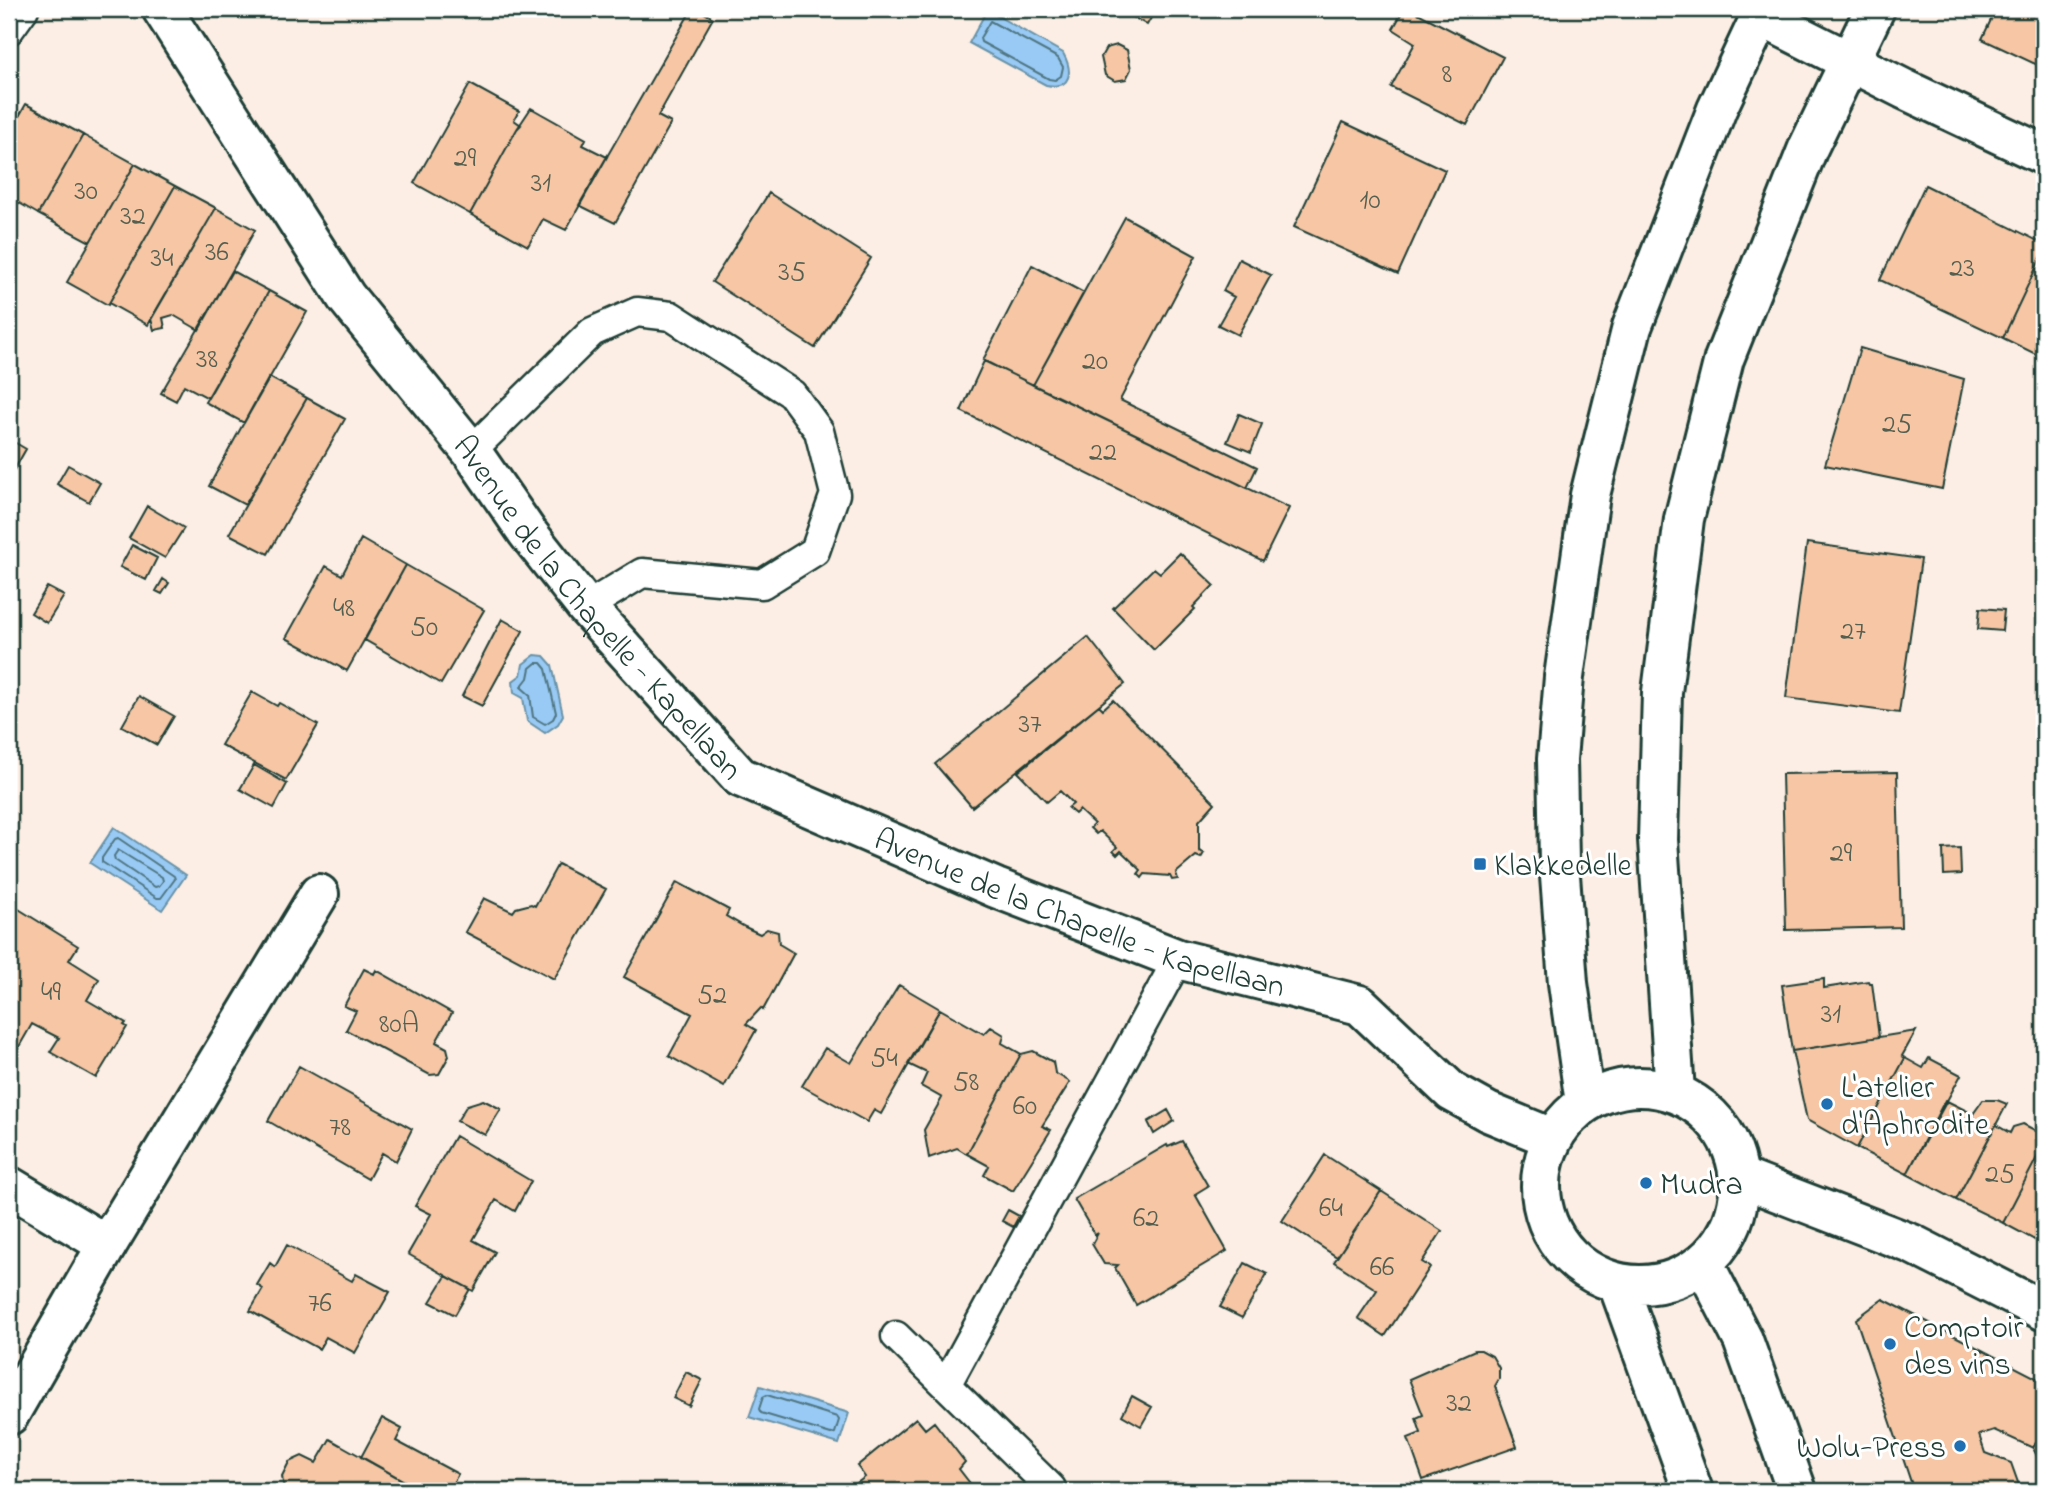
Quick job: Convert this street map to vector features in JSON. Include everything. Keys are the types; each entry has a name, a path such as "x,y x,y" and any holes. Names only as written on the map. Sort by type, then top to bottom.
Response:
{"main road":[{"name":"Avenue de la Chapelle - Kapellaan","path":"162,9 346,297 471,451 527,532 586,607 740,777 996,888 1178,960 1360,1005 1452,1092 1488,1112 1552,1138"},
{"path":"1675,1092 1658,840 1662,692 1684,519 1724,359 1808,148 1875,9"},
{"path":"1585,1103 1568,984 1559,862 1557,759 1564,677 1590,495 1632,327 1717,109 1762,13 1850,62 2044,155"},
{"path":"9,1415 107,1245 319,894"},
{"path":"1647,1087 1675,1092 1696,1104 1718,1124 1733,1149 1740,1177 1738,1204 1731,1230 1704,1264 1658,1285 1618,1284 1592,1274 1570,1257 1553,1234 1543,1208 1541,1179 1552,1138 1585,1103 1602,1094 1625,1088 1647,1087"},
{"path":"1740,1177 1912,1244 2044,1311"},
{"path":"9,1186 107,1245"},
{"path":"1704,1264 1743,1340 1797,1491"},
{"path":"1618,1284 1693,1491"}],"lane":[{"path":"9,30 24,9"},
{"path":"471,451 592,332 637,312 671,316 792,394 819,431 835,494 816,551 762,584 642,573 586,607"},
{"path":"946,1385 1178,960"},
{"path":"896,1336 1051,1488"}],"water":[{"path":"987,10 1063,53 1069,72 1065,82 1055,86 1046,85 969,43"},
{"path":"535,655 544,656 552,665 563,715 558,724 545,733 527,721 523,698 514,693 513,681 521,675 523,664"},
{"path":"114,827 186,875 162,910 90,863"},
{"path":"760,1386 849,1413 839,1444 749,1417"}],"building":[{"path":"692,9 713,18 658,116 671,123 615,223 579,205"},
{"path":"1119,9 1156,9 1147,25"},
{"path":"1404,9 1410,9 1503,57 1467,125 1391,87 1415,43 1393,29"},
{"path":"1996,9 2044,9 2044,68 1982,39"},
{"path":"1117,45 1127,50 1131,69 1126,79 1115,81 1105,75 1101,57 1106,48"},
{"path":"470,84 519,111 514,120 521,125 470,214 414,183"},
{"path":"26,104 83,135 38,214 9,197 9,134"},
{"path":"531,108 586,139 583,145 607,157 566,230 543,219 528,246 470,214"},
{"path":"1343,122 1445,170 1398,274 1294,227"},
{"path":"83,135 135,164 90,242 38,214"},
{"path":"135,164 175,186 108,305 67,282"},
{"path":"1925,185 2044,244 2044,251 2003,338 1880,280"},
{"path":"175,186 216,208 148,325 109,303"},
{"path":"769,193 871,258 815,348 712,282"},
{"path":"216,208 255,230 199,330 173,315 163,318 165,328 154,330 151,319"},
{"path":"1125,217 1196,256 1120,400 1257,467 1247,488 1033,385"},
{"path":"2044,251 2044,358 2003,338"},
{"path":"1239,259 1271,275 1238,335 1218,325 1234,297 1223,291"},
{"path":"1032,265 1084,293 1033,385 983,360"},
{"path":"232,271 269,291 208,398 184,385 176,401 161,393"},
{"path":"269,291 307,312 244,423 205,402"},
{"path":"1860,348 1964,379 1942,489 1825,465"},
{"path":"984,361 1289,508 1263,561 961,411"},
{"path":"269,377 307,398 245,505 209,486"},
{"path":"307,398 345,419 268,554 229,534"},
{"path":"1239,414 1262,424 1251,452 1227,442"},
{"path":"9,439 26,449 14,470 9,467"},
{"path":"68,465 100,483 89,502 57,484"},
{"path":"147,506 184,528 165,558 129,538"},
{"path":"361,539 406,565 347,671 286,638 326,566 342,575"},
{"path":"1807,543 1921,559 1899,713 1786,698"},
{"path":"132,545 157,558 146,580 120,567"},
{"path":"1180,553 1214,585 1193,607 1195,609 1154,650 1113,608 1154,568 1160,573"},
{"path":"406,565 484,610 441,684 365,640"},
{"path":"163,579 169,583 162,594 156,591"},
{"path":"47,587 64,596 47,623 31,613"},
{"path":"1980,608 2004,610 2002,631 1978,629"},
{"path":"502,619 523,631 482,706 462,696"},
{"path":"1088,637 1125,684 972,807 935,764"},
{"path":"252,692 277,706 279,703 318,725 286,780 221,745"},
{"path":"139,696 174,716 157,745 122,726"},
{"path":"1113,700 1215,803 1199,821 1199,851 1204,853 1201,858 1196,856 1176,873 1178,879 1145,874 1142,878 1138,874 1141,870 1121,851 1117,855 1113,851 1117,847 1100,831 1096,834 1090,828 1094,824 1079,810 1075,814 1068,808 1073,804 1060,791 1047,802 1018,772 1099,705 1103,709"},
{"path":"254,765 287,784 274,808 240,789"},
{"path":"1897,772 1901,927 1786,930 1782,774"},
{"path":"1960,848 1961,874 1944,875 1943,849"},
{"path":"558,864 606,889 554,979 465,932 484,898 513,912 516,908 531,904 535,906"},
{"path":"677,882 729,910 726,916 745,927 760,934 767,929 778,932 779,944 794,953 763,1010 761,1008 746,1024 756,1030 724,1087 669,1056 692,1014 624,977"},
{"path":"9,903 78,946 69,960 99,979 87,1000 126,1023 124,1025 127,1027 96,1078 50,1052 59,1038 32,1024 9,1064"},
{"path":"364,969 374,974 376,970 452,1013 436,1042 447,1048 449,1056 439,1074 430,1075 346,1030 356,1011 344,1006"},
{"path":"1824,979 1824,988 1868,981 1872,983 1879,1037 1792,1051 1782,985"},
{"path":"899,985 940,1009 881,1114 874,1110 867,1122 802,1086 825,1048 851,1063"},
{"path":"940,1009 984,1034 991,1027 1004,1035 1002,1043 1021,1054 967,1154 957,1148 929,1158 924,1130 942,1098 921,1086 927,1073 908,1064"},
{"path":"1916,1031 1902,1056 1905,1058 1857,1148 1807,1120 1792,1051"},
{"path":"1033,1051 1053,1062 1055,1073 1070,1082 1042,1126 1051,1130 1013,1191 984,1175 989,1166 967,1154 1021,1054"},
{"path":"1905,1058 1923,1068 1929,1058 1961,1075 1907,1174 1857,1148"},
{"path":"299,1066 412,1129 396,1161 382,1153 368,1179 268,1121"},
{"path":"483,1100 501,1109 485,1135 457,1121 467,1105"},
{"path":"1945,1100 1973,1114 1983,1100 1997,1100 2007,1104 1956,1200 1907,1174"},
{"path":"1168,1110 1174,1121 1154,1134 1148,1122"},
{"path":"2023,1124 2044,1135 2044,1144 2003,1223 1956,1200 1996,1125 2010,1133 2013,1127"},
{"path":"455,1136 531,1181 515,1211 496,1200 473,1240 495,1252 473,1291 408,1254 431,1214 415,1206"},
{"path":"1182,1141 1208,1186 1195,1194 1227,1251 1136,1305 1115,1268 1118,1265 1104,1264 1092,1244 1098,1233 1095,1235 1074,1199 1167,1145 1168,1147"},
{"path":"2044,1144 2044,1245 2003,1223"},
{"path":"1325,1155 1381,1191 1337,1257 1282,1221"},
{"path":"1381,1191 1442,1231 1422,1262 1430,1267 1385,1336 1358,1318 1377,1290 1334,1262"},
{"path":"1008,1210 1019,1216 1013,1227 1002,1221"},
{"path":"287,1245 352,1281 356,1274 390,1292 355,1353 326,1337 319,1349 250,1311 263,1289 257,1285 270,1263 275,1267"},
{"path":"1245,1263 1267,1274 1242,1318 1220,1307"},
{"path":"446,1276 470,1289 455,1315 430,1302"},
{"path":"1883,1299 2044,1382 2044,1428 2033,1448 1994,1430 1979,1435 1985,1453 2011,1463 2021,1491 1926,1491 1924,1485 1913,1488 1856,1319"},
{"path":"1475,1350 1492,1356 1499,1368 1499,1379 1495,1386 1517,1447 1423,1480 1408,1438 1421,1433 1416,1418 1423,1415 1409,1379"},
{"path":"686,1372 702,1380 689,1406 673,1398"},
{"path":"1132,1396 1152,1407 1141,1426 1122,1415"},
{"path":"382,1418 402,1429 396,1441 458,1474 449,1491 422,1491 361,1457"},
{"path":"916,1418 925,1429 934,1422 965,1462 959,1469 976,1491 863,1491 857,1483 865,1477 857,1466"},
{"path":"2044,1428 2044,1462 2039,1460 2033,1448"},
{"path":"330,1439 417,1488 415,1491 284,1491 282,1476 289,1462 302,1456 316,1463"}],"place":[{"name":"Klakkedelle","path":"1480,864"},
{"name":"L'atelier d'Aphrodite","path":"1827,1104"},
{"name":"Mudra","path":"1646,1183"},
{"name":"Comptoir des vins","path":"1890,1344"},
{"name":"Wolu-Press","path":"1960,1446"}]}
